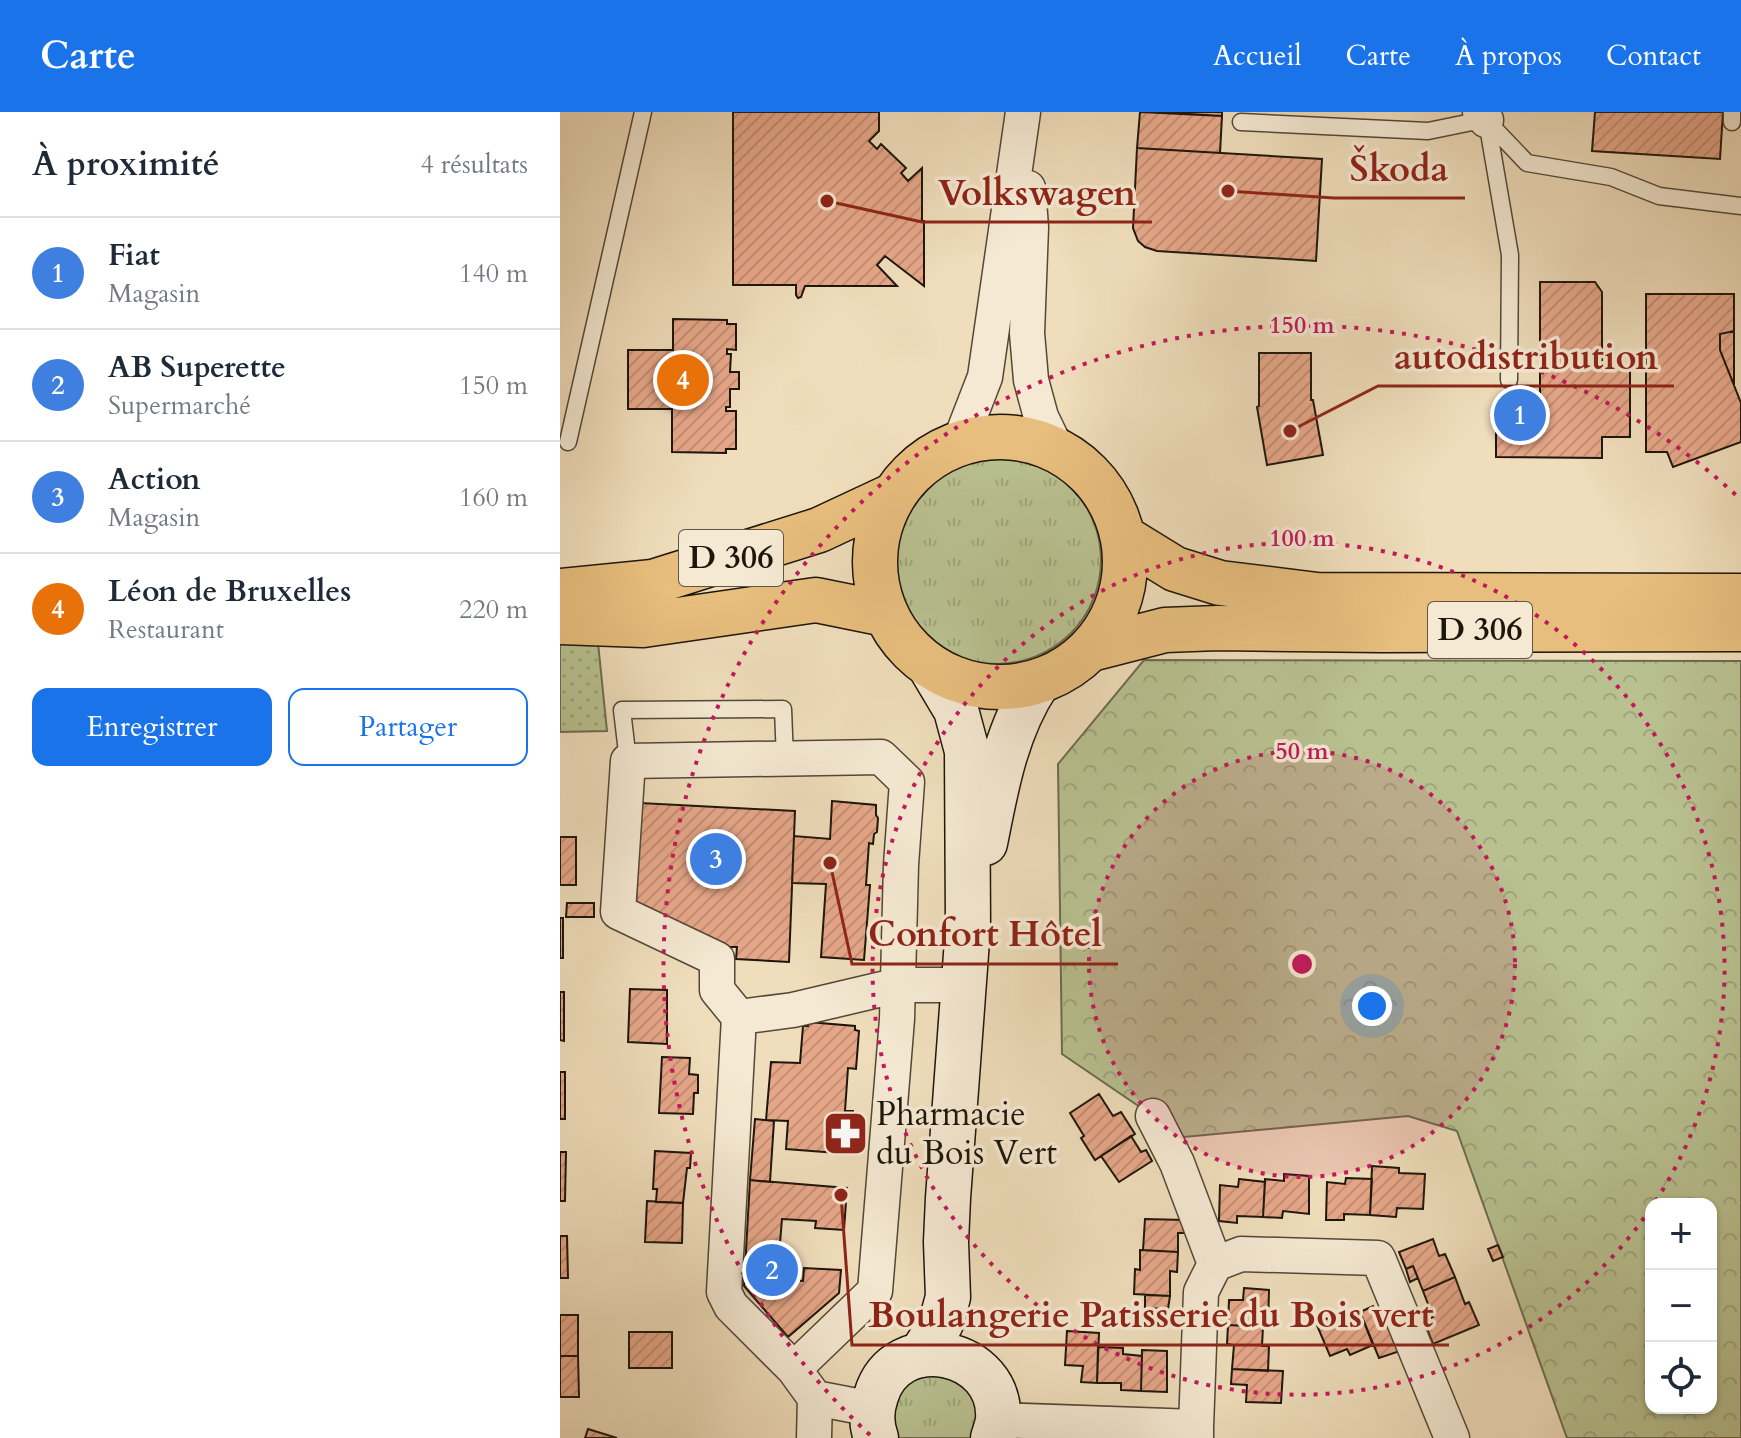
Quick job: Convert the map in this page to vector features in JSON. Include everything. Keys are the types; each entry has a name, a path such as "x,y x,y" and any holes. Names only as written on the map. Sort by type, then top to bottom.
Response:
{"main road":[{"path":"998,436 1032,440 1057,450 1089,472 1108,497 1123,537 1126,560 1122,594 1109,626 1091,649 1064,671 1026,686 993,688 960,682 931,668 904,644 885,614 875,574 878,533 894,495 911,473 934,456 959,444 998,436"},
{"name":"D 306","path":"560,591 653,582 819,530 894,495"},
{"name":"D 306","path":"1123,537 1175,569 1220,583 1317,595 1741,596"},
{"name":"D 306","path":"560,622 643,625 816,600 885,614"},
{"name":"D 306","path":"1091,649 1165,630 1218,628 1741,629"}],"street":[{"path":"959,444 985,377 1023,115"},
{"path":"1023,115 1031,227 1027,333 1031,380 1041,417 1057,450"},
{"path":"921,1355 941,1323 948,1297 948,1198 968,927 967,751 956,710 931,668"},
{"path":"968,927 996,787 1022,709 1038,682"},
{"path":"794,1369 875,1291 899,985 901,865 907,782 881,757 628,761 618,912 717,959 717,990 739,1017 724,1292 731,1306 794,1369 815,1398 874,1424 877,1391 888,1374 903,1362 921,1355 939,1353 957,1357 973,1366 987,1381 996,1399 996,1429 1196,1432 1201,1292 1215,1264 1241,1254 1378,1258 1452,1438"},
{"path":"739,1017 793,1010 899,985 963,985"},
{"path":"1153,1116 1177,1163 1215,1264"},
{"path":"948,1297 973,1366"},
{"path":"814,1438 815,1398"}],"lane":[{"path":"568,442 643,112"},
{"path":"1241,122 1428,131 1487,115"},
{"path":"1487,115 1527,163 1611,177 1659,196 1741,206"},
{"path":"1487,115 1510,255 1509,380"},
{"path":"628,761 622,710 783,709 785,759"}],"green space":[{"path":"997,456 1037,464 1070,487 1093,520 1101,560 1093,600 1070,633 1037,656 997,664 957,656 924,633 901,600 893,560 901,520 924,487 957,464"},
{"path":"560,632 597,633 607,731 560,732"},
{"path":"1144,660 1741,661 1741,1438 1567,1438 1457,1131 1408,1116 1184,1137 1062,1054 1058,764"},
{"path":"917,1371 976,1385 980,1438 892,1438 888,1407"}],"building":[{"path":"733,112 879,112 879,131 869,141 877,149 881,144 906,168 901,173 908,181 922,168 924,286 885,256 877,265 897,286 805,286 798,298 796,285 733,285"},
{"path":"1140,112 1222,116 1220,153 1137,148"},
{"path":"1157,112 1222,112 1222,116"},
{"path":"1595,112 1723,112 1720,159 1592,151"},
{"path":"1137,148 1322,159 1316,261 1157,251 1145,247 1138,241 1133,228"},
{"path":"1540,282 1595,282 1602,292 1602,368 1630,368 1630,437 1602,437 1602,458 1496,457 1496,401 1540,401"},
{"path":"1646,294 1734,294 1734,331 1720,334 1720,350 1741,403 1741,442 1673,467 1667,452 1646,452"},
{"path":"673,319 727,320 727,324 736,324 736,350 727,349 727,354 731,354 730,372 739,372 739,389 730,389 730,407 726,407 726,411 736,411 736,449 726,449 726,453 672,452 672,409 628,409 628,350 673,350"},
{"path":"1734,331 1734,385 1720,350 1720,334"},
{"path":"1259,353 1311,353 1311,400 1323,455 1267,465 1257,407"},
{"path":"832,801 876,805 877,832 873,844 869,843 866,885 870,885 864,960 821,957 826,884 792,883 794,836 830,839"},
{"path":"640,803 795,811 789,962 736,959 737,947 712,947 636,904"},
{"path":"560,837 576,837 576,885 560,885"},
{"path":"567,903 594,903 594,917 566,917"},
{"path":"560,918 563,918 563,958 560,958"},
{"path":"630,989 667,990 667,1044 628,1042"},
{"path":"560,992 564,992 564,1041 560,1040"},
{"path":"808,1022 855,1026 855,1030 859,1031 856,1069 848,1068 845,1111 853,1111 850,1154 786,1149 788,1121 766,1120 771,1062 800,1063 803,1026 808,1026"},
{"path":"662,1057 690,1058 689,1074 698,1075 693,1114 659,1113"},
{"path":"560,1072 565,1072 565,1119 560,1119"},
{"path":"1099,1094 1113,1116 1121,1112 1135,1134 1095,1160 1070,1113"},
{"path":"755,1119 774,1121 770,1182 750,1180"},
{"path":"1131,1136 1141,1152 1146,1150 1152,1161 1119,1182 1101,1156"},
{"path":"655,1151 691,1153 683,1203 656,1202 657,1189 653,1189"},
{"path":"560,1152 566,1152 565,1201 560,1201"},
{"path":"1372,1166 1399,1168 1399,1173 1425,1174 1423,1209 1397,1208 1396,1217 1370,1215"},
{"path":"1284,1174 1309,1176 1309,1214 1283,1211 1282,1218 1263,1217 1265,1179 1284,1181"},
{"path":"1346,1178 1372,1179 1370,1215 1344,1214 1344,1220 1326,1220 1327,1182 1345,1184"},
{"path":"1239,1179 1265,1182 1263,1217 1237,1216 1237,1223 1219,1221 1220,1185 1238,1187"},
{"path":"750,1180 847,1188 844,1230 815,1228 816,1221 782,1219 777,1279 803,1281 804,1268 841,1270 839,1293 788,1337 744,1286"},
{"path":"647,1201 683,1203 682,1243 645,1242"},
{"path":"1145,1219 1184,1220 1184,1233 1178,1233 1178,1252 1143,1250"},
{"path":"560,1236 567,1236 568,1278 560,1278"},
{"path":"1433,1239 1439,1256 1445,1254 1455,1277 1423,1291 1413,1266 1406,1269 1399,1252"},
{"path":"1498,1245 1503,1257 1493,1261 1488,1249"},
{"path":"1140,1250 1178,1252 1177,1272 1170,1271 1170,1296 1134,1294 1135,1269 1140,1270"},
{"path":"1413,1266 1418,1278 1410,1282 1406,1269"},
{"path":"1455,1277 1465,1304 1469,1302 1479,1325 1433,1344 1424,1321 1433,1317 1423,1291"},
{"path":"1244,1288 1269,1290 1268,1327 1228,1325 1229,1300 1243,1300"},
{"path":"1145,1295 1170,1296 1168,1309 1145,1308"},
{"path":"1373,1306 1380,1322 1395,1315 1409,1348 1379,1358 1360,1312"},
{"path":"1360,1312 1373,1345 1350,1355 1347,1349 1330,1356 1316,1323 1333,1316 1335,1322"},
{"path":"560,1315 578,1315 578,1356 560,1356"},
{"path":"1228,1325 1263,1327 1262,1346 1269,1346 1268,1371 1232,1369 1234,1345 1227,1344"},
{"path":"1067,1331 1099,1333 1097,1383 1081,1382 1083,1366 1065,1365"},
{"path":"629,1332 672,1332 672,1368 629,1368"},
{"path":"1098,1347 1123,1348 1123,1354 1142,1356 1141,1391 1121,1390 1121,1383 1097,1383"},
{"path":"1142,1350 1167,1351 1167,1392 1141,1391"},
{"path":"560,1356 578,1356 579,1397 560,1397"},
{"path":"1232,1369 1283,1371 1281,1403 1246,1402 1247,1385 1231,1384"},
{"path":"588,1429 617,1438 585,1438"}],"place":[{"name":"Škoda","path":"1228,191"},
{"name":"Volkswagen","path":"827,201"},
{"name":"Léon de Bruxelles","path":"683,380"},
{"name":"Fiat","path":"1520,415"},
{"name":"autodistribution","path":"1290,431"},
{"name":"Action","path":"716,859"},
{"name":"Confort Hôtel","path":"830,863"},
{"name":"Pharmacie du Bois Vert","path":"845,1134"},
{"name":"Boulangerie Patisserie du Bois vert","path":"841,1195"},
{"name":"AB Superette","path":"772,1270"}]}
